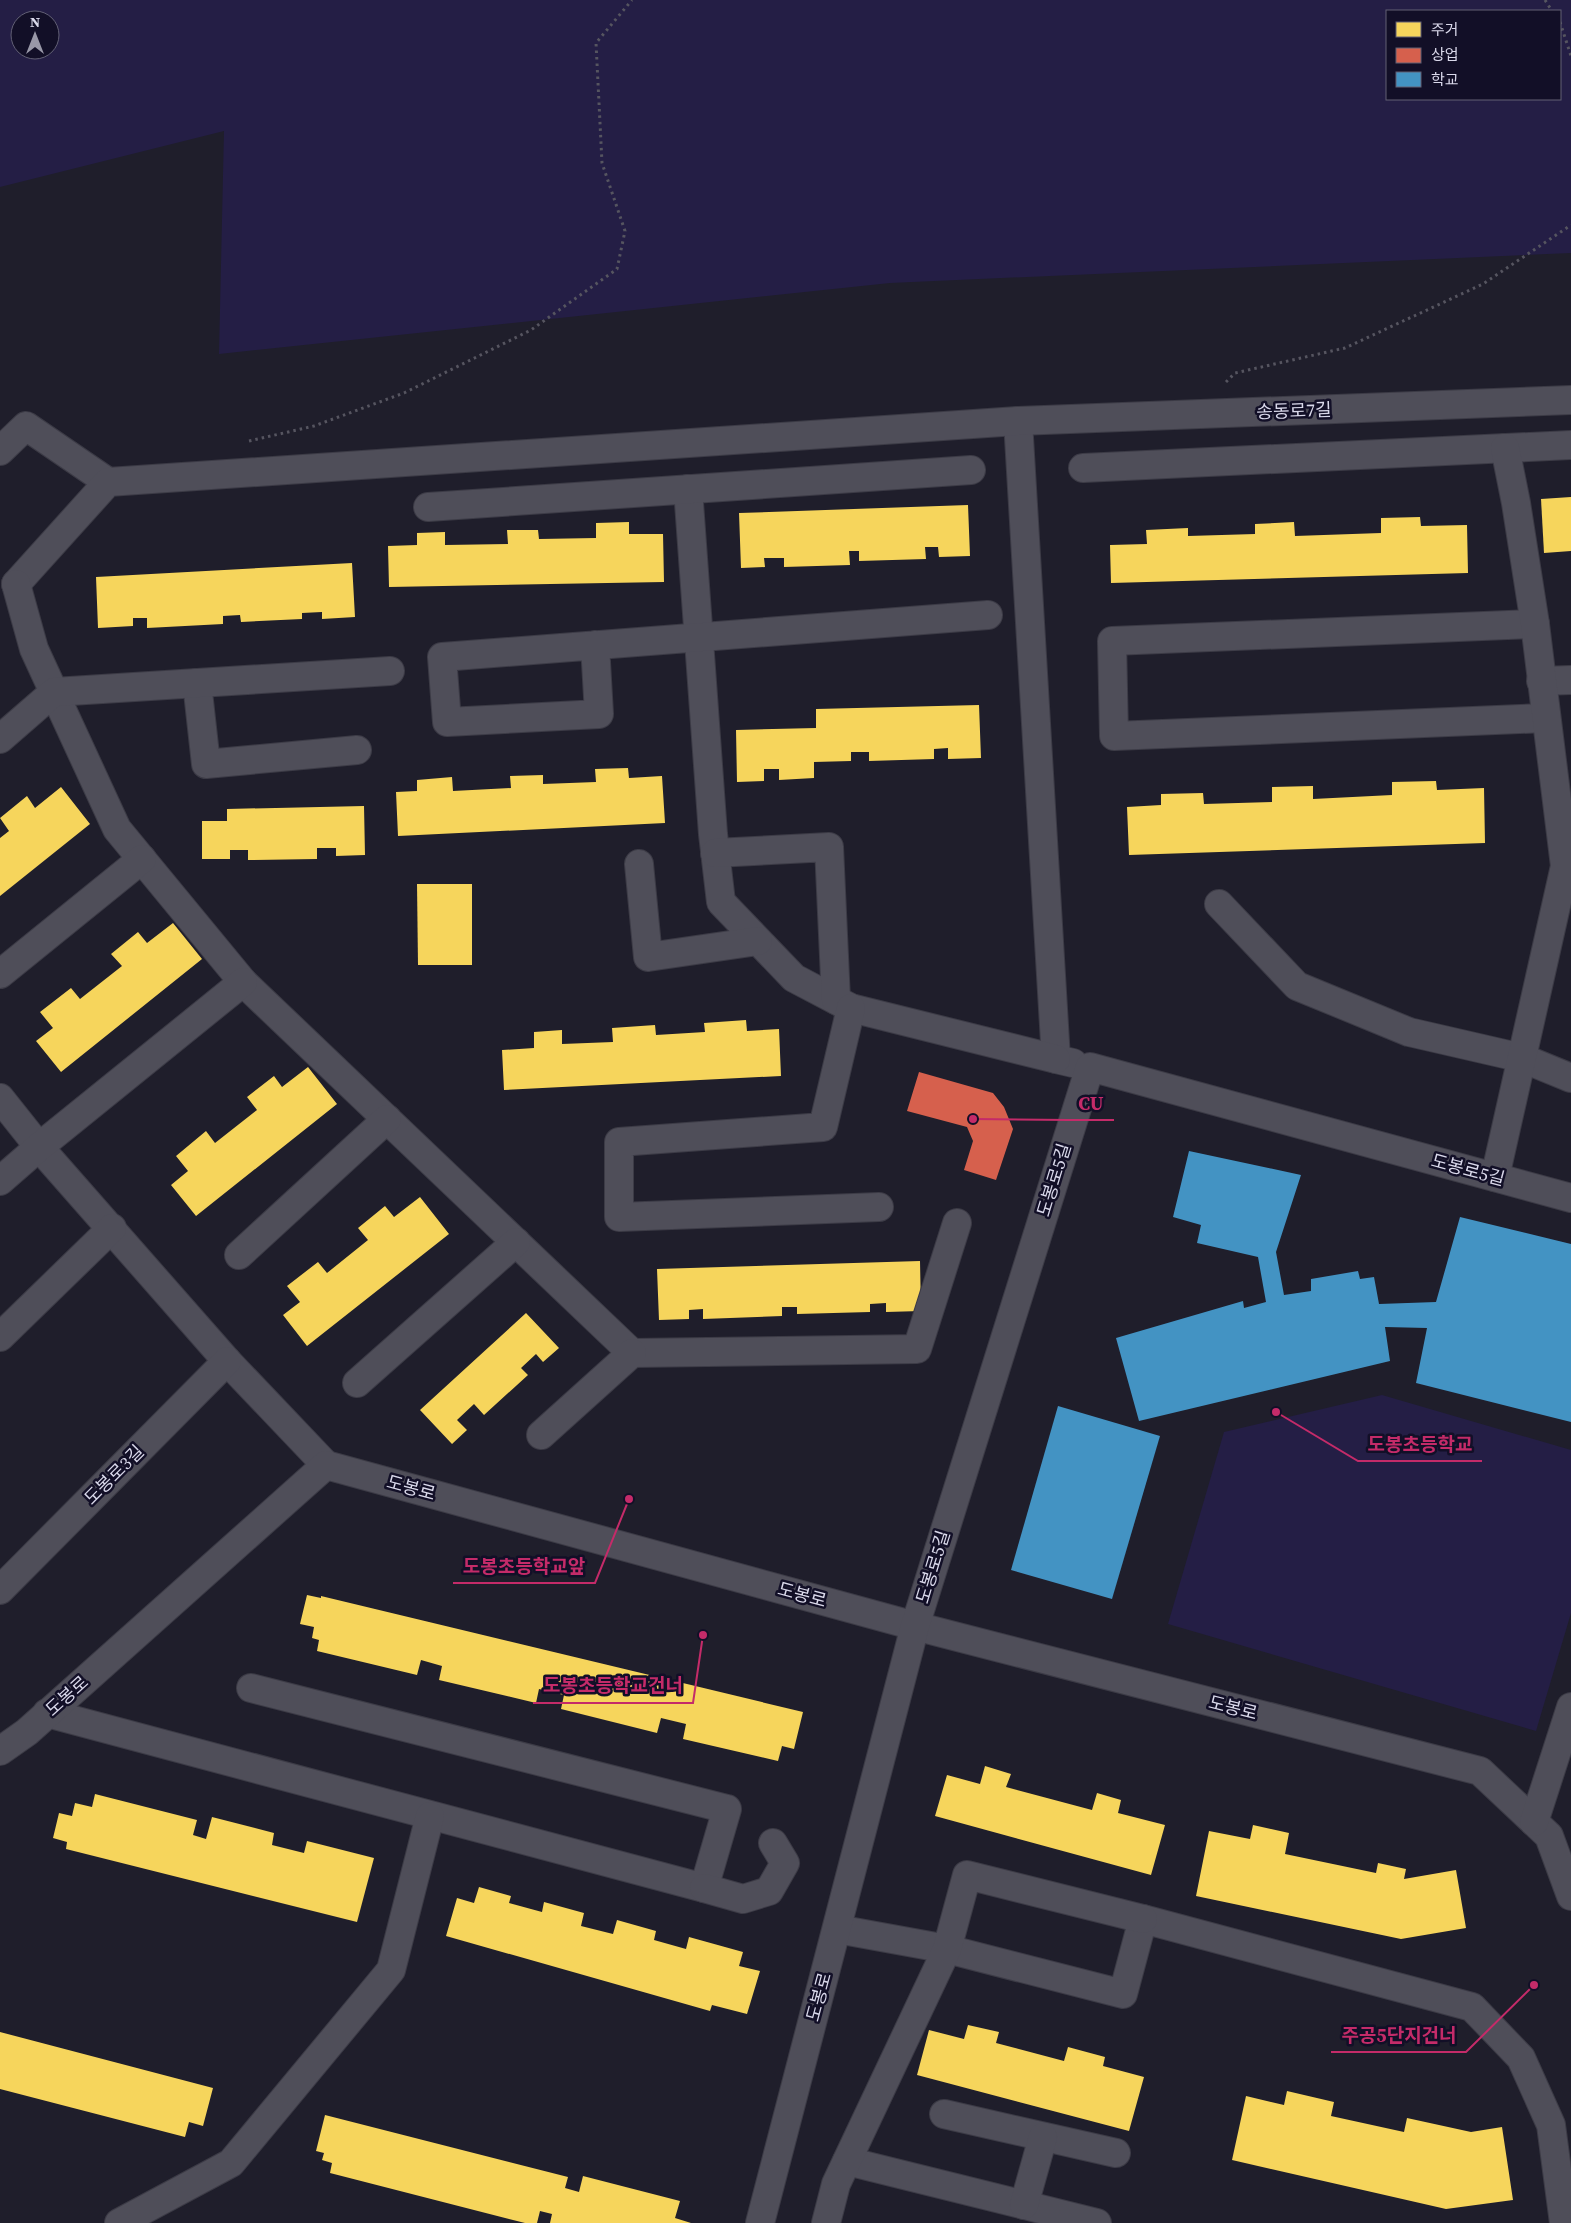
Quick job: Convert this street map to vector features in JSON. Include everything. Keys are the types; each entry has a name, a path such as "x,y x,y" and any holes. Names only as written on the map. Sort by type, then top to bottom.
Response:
{"street":[{"name":"송동로7길","path":"108,482 1018,421 1571,400"},
{"path":"1018,421 1056,1059"},
{"path":"0,451 26,426 108,482 8,583 34,648 117,829 243,982 632,1353"},
{"path":"1083,468 1571,444"},
{"path":"1495,1177 1568,866 1545,718 1535,624 1516,503 1505,448"},
{"path":"428,507 971,470"},
{"path":"688,489 715,854 721,902 794,978 843,1004 1090,1067"},
{"path":"595,646 599,714 447,722 442,657 988,615"},
{"path":"1535,624 1112,641 1114,736 1545,718"},
{"path":"0,739 54,692 390,671"},
{"path":"1541,681 1571,680"},
{"path":"197,683 206,764 356,750"},
{"path":"715,854 829,847 843,1004 823,1127 619,1142 619,1217 879,1207"},
{"path":"0,974 142,859"},
{"path":"639,864 648,957 758,941"},
{"path":"1218,904 1297,986 1409,1032 1522,1058 1571,1078"},
{"path":"0,1181 39,1147 243,982"},
{"name":"도봉로5길","path":"915,1626 1090,1067 1571,1198"},
{"path":"0,1098 39,1147 227,1360 326,1465"},
{"path":"239,1255 386,1118"},
{"path":"541,1435 632,1353 917,1349 957,1223"},
{"path":"0,1337 112,1228"},
{"path":"356,1383 516,1242"},
{"name":"도봉로3길","path":"0,1590 227,1360"},
{"name":"도봉로","path":"0,1751 27,1732 326,1465 915,1626 1480,1772 1549,1836 1571,1896"},
{"name":"도봉로","path":"760,2223 915,1626"},
{"path":"251,1688 727,1809 704,1888"},
{"path":"1534,1822 1571,1708"},
{"path":"47,1713 743,1899 769,1891 785,1863 773,1843"},
{"path":"119,2223 231,2163 391,1970 430,1816"},
{"path":"826,2223 836,2184 947,1949 967,1875 1143,1919 1472,2007 1521,2058 1552,2125 1564,2223"},
{"path":"837,1929 947,1949 1123,1994 1143,1919"},
{"path":"944,2114 1116,2153"},
{"path":"1024,2205 1043,2137"},
{"path":"847,2161 1097,2223"}],"path":[{"path":"242,442 314,426 404,393 531,330 617,269 625,231 602,163 596,43 632,0"},
{"path":"1561,25 1571,56"},
{"path":"1190,415 1235,373 1345,348 1483,284 1571,225"}],"shaded area":[{"path":"0,0 1571,0 1571,253 890,283 219,354 224,131 0,187"},
{"path":"1382,1395 1571,1450 1571,1613 1536,1731 1168,1624 1224,1432"}],"building: 주거":[{"path":"1571,497 1571,551 1544,553 1541,499"},
{"path":"968,505 970,556 939,557 938,547 925,547 926,559 859,561 859,551 849,551 850,565 784,567 784,558 764,558 765,567 741,568 739,513"},
{"path":"1420,517 1421,526 1467,525 1468,573 1111,583 1110,545 1147,544 1146,530 1188,528 1188,536 1255,534 1255,524 1294,522 1295,536 1381,533 1381,518"},
{"path":"629,522 629,534 663,534 664,582 389,587 388,546 417,545 417,533 445,532 445,545 508,544 507,530 538,530 539,539 596,538 596,523"},
{"path":"352,563 355,617 322,619 322,612 302,613 302,619 241,622 240,615 223,616 223,624 147,628 147,618 133,618 133,626 98,628 96,577"},
{"path":"979,705 981,758 948,759 948,748 934,749 934,759 869,761 869,752 851,752 851,761 814,762 814,778 779,780 779,769 764,769 764,781 737,782 736,730 816,728 816,709"},
{"path":"628,768 629,778 662,776 665,823 398,836 396,792 417,791 417,780 452,777 453,791 511,788 510,776 543,775 543,784 596,782 595,769"},
{"path":"1436,781 1437,790 1484,788 1485,843 1129,855 1127,807 1161,805 1161,794 1203,793 1204,804 1272,802 1272,787 1313,786 1313,799 1392,795 1392,782"},
{"path":"61,787 90,824 0,896 0,838 9,831 0,818 27,796 35,808"},
{"path":"364,806 365,855 336,856 336,848 317,848 317,859 248,860 248,850 230,850 230,859 202,859 202,821 227,821 227,809"},
{"path":"417,884 472,884 472,965 418,965"},
{"path":"173,923 202,959 61,1072 36,1041 53,1028 40,1012 71,988 80,999 122,966 111,954 138,932 147,943"},
{"path":"746,1020 747,1031 779,1029 781,1076 504,1090 502,1050 534,1048 534,1032 562,1030 562,1044 613,1042 612,1028 655,1025 656,1035 705,1032 704,1023"},
{"path":"308,1067 337,1104 196,1216 171,1185 188,1171 176,1156 206,1131 215,1143 257,1110 247,1097 274,1076 282,1087"},
{"path":"420,1197 449,1234 307,1346 283,1315 300,1302 287,1286 318,1262 327,1273 368,1240 358,1228 385,1206 394,1217"},
{"path":"920,1261 921,1311 886,1312 886,1303 870,1304 870,1312 797,1314 797,1307 782,1307 782,1316 703,1319 703,1309 689,1310 689,1319 659,1320 657,1269"},
{"path":"526,1313 559,1348 543,1362 536,1354 521,1368 528,1375 484,1415 474,1404 457,1420 467,1430 452,1444 420,1410"},
{"path":"307,1595 321,1598 321,1596 803,1712 794,1749 782,1746 778,1761 683,1739 686,1724 661,1718 657,1733 561,1709 564,1695 539,1689 536,1703 439,1680 442,1666 421,1660 417,1675 317,1651 319,1640 312,1638 314,1627 300,1624"},
{"path":"985,1766 1011,1774 1006,1787 1092,1810 1097,1793 1121,1800 1118,1813 1165,1825 1151,1875 935,1816 947,1775 980,1784"},
{"path":"95,1794 197,1820 193,1835 206,1839 212,1817 274,1833 272,1845 304,1853 307,1841 374,1858 357,1922 66,1849 67,1842 53,1838 59,1813 72,1816 75,1803 92,1807"},
{"path":"1253,1825 1289,1833 1285,1854 1376,1873 1378,1863 1406,1869 1404,1879 1456,1870 1466,1928 1401,1939 1196,1896 1209,1831 1250,1839"},
{"path":"479,1887 511,1896 509,1903 542,1912 544,1902 584,1913 581,1926 613,1934 617,1920 656,1931 654,1940 686,1949 689,1937 743,1952 739,1966 760,1971 747,2014 712,2005 710,2011 446,1936 457,1898 474,1903"},
{"path":"968,2025 999,2032 996,2043 1064,2061 1068,2047 1105,2057 1103,2066 1144,2077 1129,2131 917,2075 929,2030 964,2039"},
{"path":"0,2032 213,2088 203,2126 189,2122 185,2137 0,2089"},
{"path":"1287,2091 1334,2102 1331,2116 1404,2132 1407,2118 1471,2132 1502,2127 1513,2200 1446,2209 1232,2160 1246,2096 1284,2105"},
{"path":"325,2115 568,2177 565,2188 579,2192 583,2176 680,2201 675,2218 691,2223 550,2223 552,2214 540,2211 537,2223 525,2223 330,2173 332,2163 322,2160 324,2153 316,2151"}],"building: 상업":[{"path":"919,1072 993,1093 1004,1107 1013,1129 996,1180 964,1170 973,1141 967,1127 907,1111"}],"building: 학교":[{"path":"1189,1151 1301,1175 1276,1252 1284,1295 1311,1291 1311,1279 1358,1271 1360,1279 1374,1277 1379,1304 1436,1302 1460,1217 1571,1244 1571,1422 1416,1383 1427,1328 1385,1327 1390,1361 1139,1421 1116,1338 1243,1301 1244,1308 1266,1302 1258,1257 1197,1243 1201,1225 1173,1217"},
{"path":"1058,1406 1160,1436 1112,1599 1011,1570"}],"place":[{"name":"CU","path":"973,1119"},
{"name":"도봉초등학교","path":"1276,1412"},
{"name":"도봉초등학교앞","path":"629,1499"},
{"name":"도봉초등학교건너","path":"703,1635"},
{"name":"주공5단지건너","path":"1534,1985"}]}
